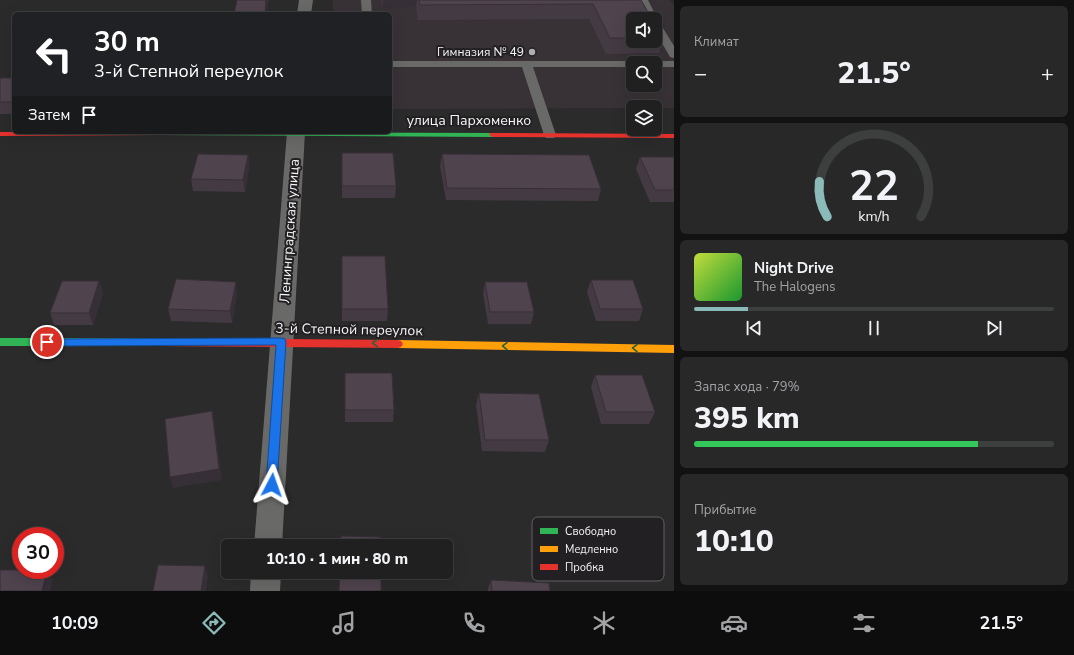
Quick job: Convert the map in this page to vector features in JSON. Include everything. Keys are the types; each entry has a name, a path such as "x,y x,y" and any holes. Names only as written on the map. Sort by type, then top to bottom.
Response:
{"street":[{"path":"304,12 306,0"},
{"name":"улица Пархоменко","path":"392,133 674,136"},
{"name":"улица Пархоменко","path":"0,134 12,134"},
{"name":"Ленинградская улица","path":"268,539 296,134"},
{"name":"3-й Степной переулок","path":"0,342 281,342 674,349"},
{"path":"265,591 266,579"}],"lane":[{"path":"366,0 367,12"},
{"path":"643,0 650,12"},
{"path":"662,34 674,55"},
{"path":"392,64 626,64"},
{"path":"526,64 550,135"},
{"path":"662,64 674,64"}],"shaded area":[{"name":"Гимназия № 49","path":"333,0 670,0 674,6 674,108 662,108 662,100 626,100 626,108 392,109 392,12 333,12"}],"building":[{"path":"237,0 266,0 265,12 234,12"},
{"path":"419,0 641,0 648,12 626,12 626,38 610,38 593,4 420,5"},
{"path":"0,78 12,78 12,102 0,102"},
{"path":"342,153 393,153 396,186 342,186"},
{"path":"198,154 248,155 243,180 191,179"},
{"path":"442,154 589,155 601,189 447,188"},
{"path":"640,157 674,157 674,190 655,190"},
{"path":"342,256 385,256 388,309 342,309"},
{"path":"176,279 236,282 230,311 168,309"},
{"path":"591,280 633,280 643,309 600,309"},
{"path":"62,281 99,281 89,313 50,313"},
{"path":"485,282 527,282 534,312 490,312"},
{"path":"345,373 392,373 394,410 345,410"},
{"path":"595,375 642,375 655,412 606,412"},
{"path":"479,393 539,394 549,440 485,440"},
{"path":"212,411 219,469 170,477 165,419"},
{"path":"341,536 380,537 380,539 341,539"},
{"path":"158,565 205,566 201,591 153,591"},
{"path":"0,570 12,570 12,579 45,579 42,591 0,591"},
{"path":"340,579 381,579 381,591 339,591"},
{"path":"491,580 549,583 550,591 492,591"}],"traffic: fast":[{"path":"326,134 493,135"},
{"path":"0,342 155,342"}],"traffic: slow":[{"path":"398,344 674,349"}],"traffic: jam":[{"path":"0,134 12,134"},
{"path":"493,135 674,136"},
{"path":"155,342 398,344"}],"place":[{"name":"Гимназия № 49","path":"532,52"}],"route":[{"path":"47,342 281,342 272,485"}]}
